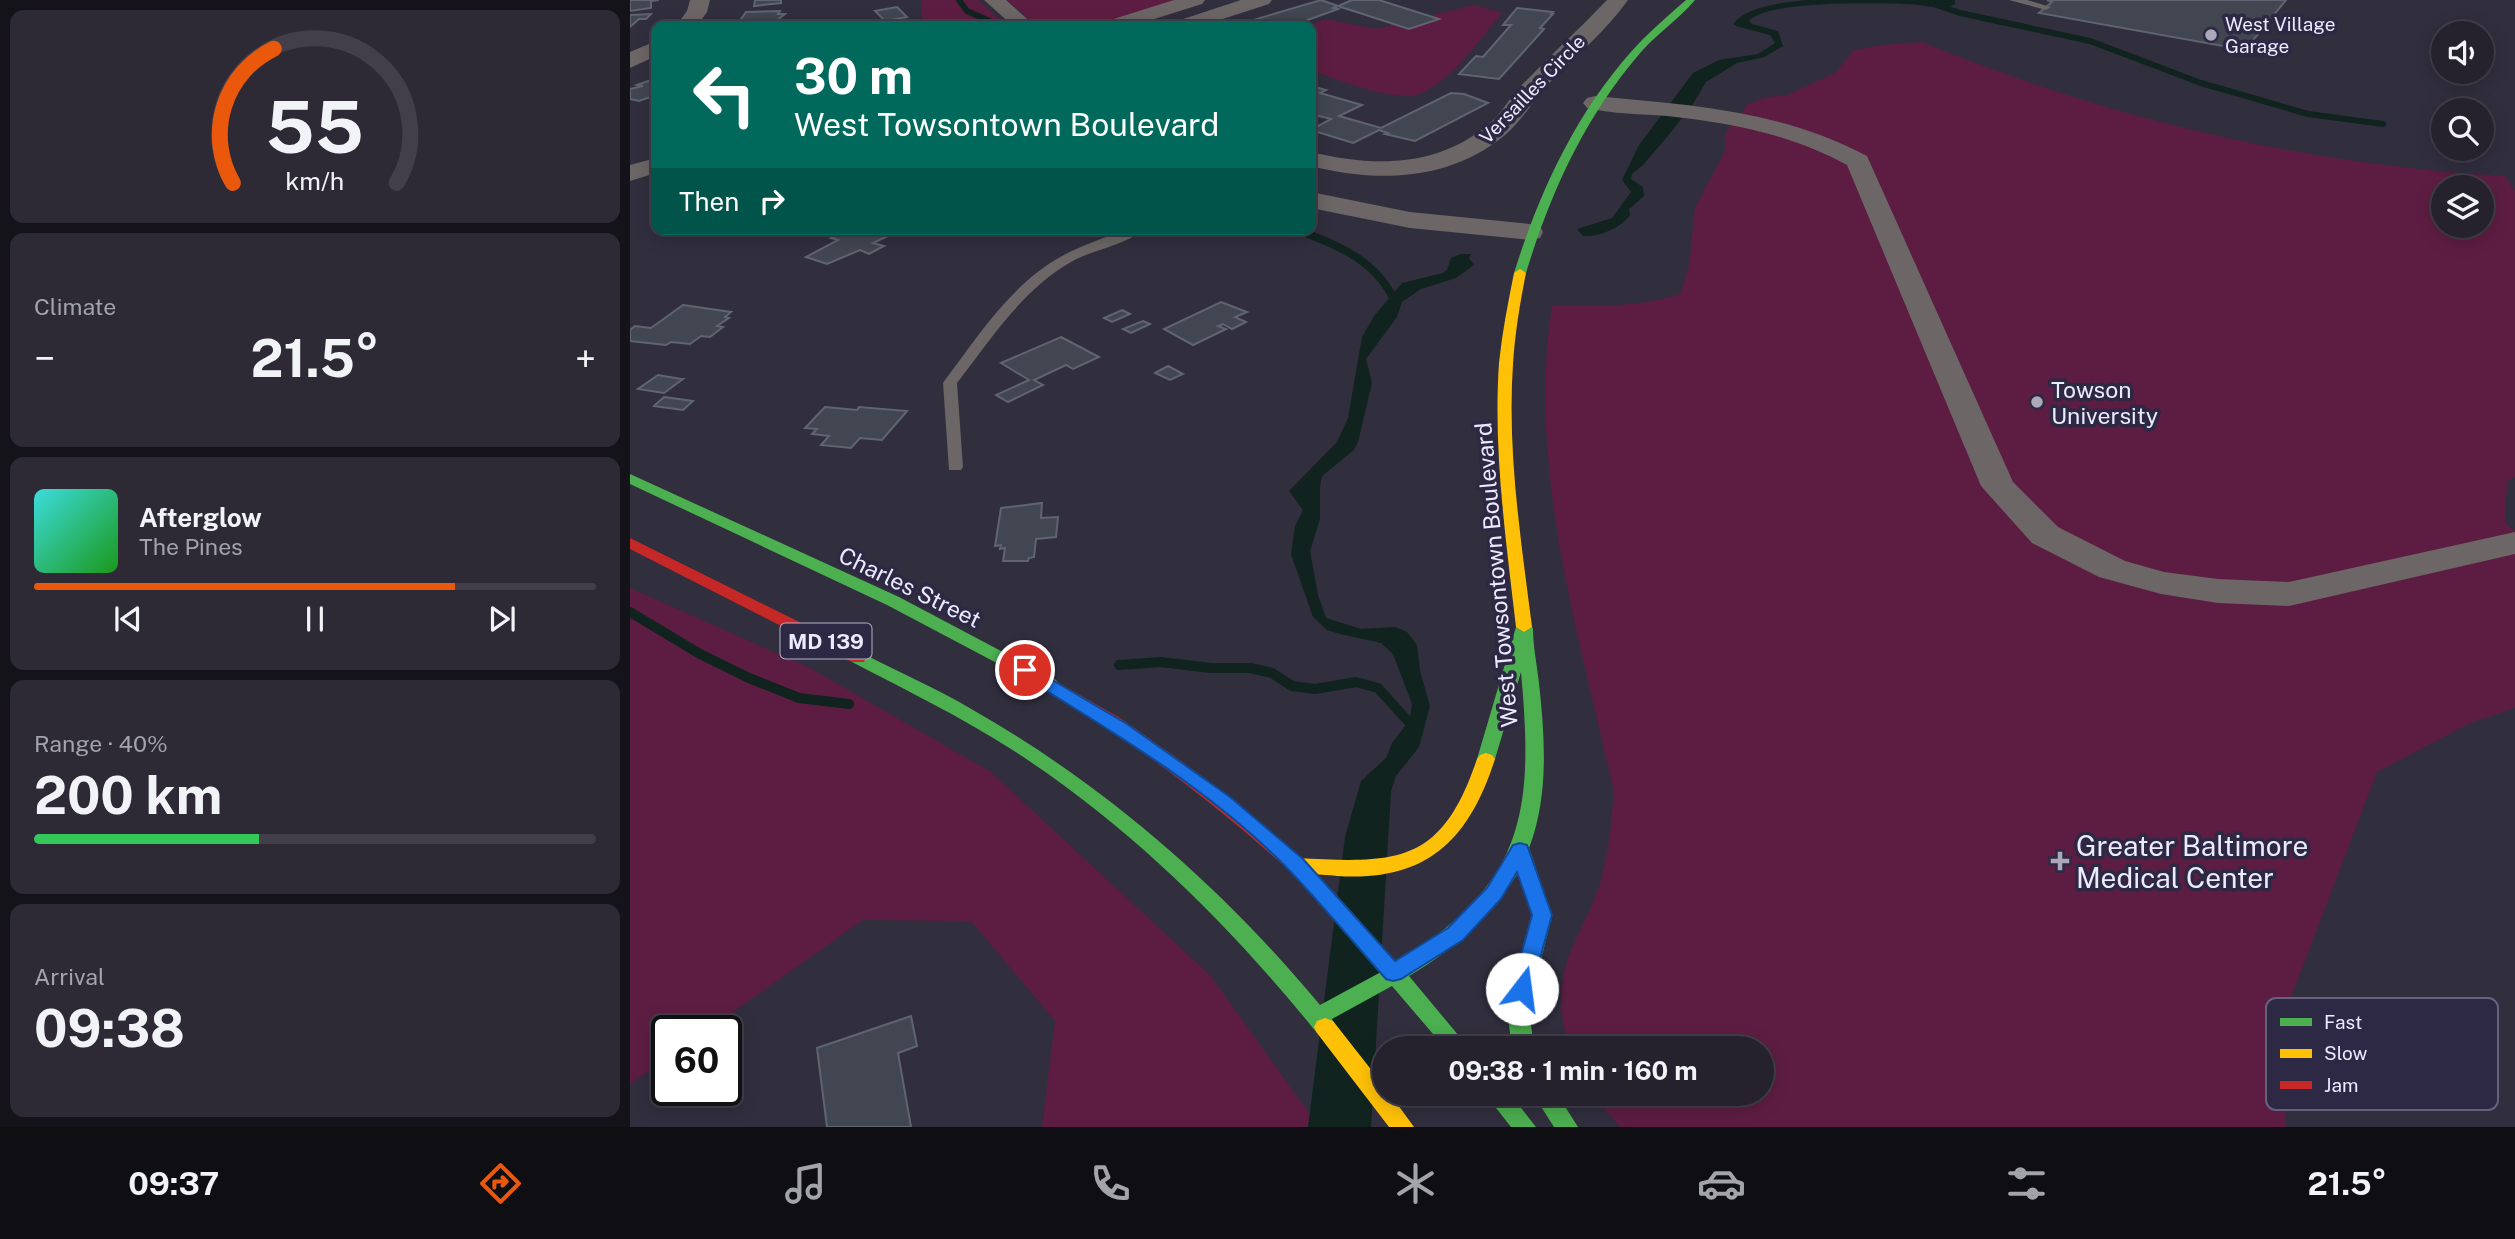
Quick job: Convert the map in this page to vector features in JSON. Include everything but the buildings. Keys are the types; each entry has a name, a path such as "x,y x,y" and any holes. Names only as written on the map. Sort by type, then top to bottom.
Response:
{"main road":[{"name":"West Towsontown Boulevard","path":"1317,1017 1455,934 1494,894 1520,850 1529,821 1536,768 1525,629 1504,473 1507,325 1530,232 1554,172 1595,103 1630,58 1691,0"},
{"name":"Charles Street","path":"630,478 962,636 1025,670 1121,728 1223,802 1296,865 1448,1036"},
{"name":"MD 139","path":"630,543 909,683 1018,744 1072,782 1182,872 1273,963 1403,1127"},
{"path":"1296,865 1371,868 1409,860 1434,848 1476,794 1525,629"},
{"path":"1520,850 1542,915 1522,989 1519,1017 1521,1036"},
{"path":"1507,1106 1525,1127"},
{"path":"1552,1106 1567,1127"}],"street":[{"path":"689,21 697,12 700,0"},
{"path":"994,0 1019,21"},
{"path":"1127,21 1195,0"},
{"path":"1197,21 1262,0"},
{"name":"Versailles Circle","path":"1316,160 1346,167 1397,169 1450,159 1475,146 1499,128 1526,94 1619,0"},
{"path":"630,61 651,50"},
{"path":"1595,103 1720,116 1802,132 1858,161 1998,486 2045,535 2112,569 2161,583 2217,591 2288,594 2515,543"},
{"path":"630,173 651,167"},
{"path":"1316,201 1410,220 1530,232"}],"lane":[{"path":"2014,0 2046,7"},
{"path":"954,467 950,383 1011,307 1037,281 1067,259 1124,235"}],"shaded area":[{"path":"922,0 978,0 1001,21 923,21"},
{"path":"1007,0 1176,0 1108,21 1031,21"},
{"path":"1806,0 1955,0 1955,4 1939,8 1913,4 1824,4 1778,9 1760,14 1749,21 1778,31 1783,46 1764,57 1737,63 1706,82 1693,104 1667,137 1632,174 1631,179 1643,187 1644,196 1629,209 1630,215 1609,231 1583,236 1577,229 1612,218 1631,192 1622,180 1639,145 1693,73 1719,60 1758,54 1775,43 1770,35 1733,24 1757,9"},
{"path":"1474,5 1502,13 1452,72 1428,90 1416,95 1379,92 1316,73 1316,23 1325,19 1376,29"},
{"name":"Towson University","path":"1922,42 2008,75 2094,103 2209,134 2327,157 2490,175 2431,175 2431,238 2494,238 2494,175 2505,176 2515,191 2515,477 2507,481 2505,523 2515,531 2515,708 2470,723 2377,772 2291,998 2266,998 2266,1110 2285,1110 2285,1127 1620,1127 1602,1106 1774,1106 1774,1036 1566,1036 1561,1001 1563,976 1603,872 1614,792 1572,612 1551,490 1546,428 1546,367 1552,305 1632,304 1680,294 1689,266 1695,208 1726,149 1726,132 1748,104 1767,97 1787,95 1835,73 1854,50"},
{"path":"1471,254 1469,258 1474,265 1456,278 1421,289 1402,302 1397,317 1366,359 1372,383 1358,442 1354,450 1322,476 1320,487 1320,519 1310,551 1318,595 1326,618 1361,629 1395,627 1407,632 1417,645 1420,671 1430,706 1419,747 1396,776 1391,791 1376,1036 1372,1036 1371,1127 1308,1127 1345,837 1361,781 1386,758 1392,743 1408,722 1412,704 1393,654 1381,643 1327,630 1313,617 1291,554 1295,526 1303,510 1289,491 1337,442 1348,418 1362,337 1374,316 1402,283 1443,273 1447,270 1451,258"},
{"path":"630,588 810,668 991,772 1210,975 1319,1127 1042,1127 1055,1021 971,921 863,920 729,1015 651,1015 651,1069 630,1084"}],"waterway":[{"path":"959,0 967,11 990,21"},
{"path":"1931,3 1960,13 2090,41 2201,83 2308,114 2383,124"},
{"path":"1311,235 1352,254 1364,263 1385,284 1393,298"},
{"path":"630,612 700,654 749,678 799,698 849,704"},
{"path":"1119,665 1161,662 1211,668 1250,668 1272,673 1292,686 1315,689 1356,682 1378,688 1416,730"}],"traffic: fast":[{"path":"1520,273 1553,182 1581,126 1618,73 1640,48 1691,0"},
{"path":"630,478 893,601 1050,684"},
{"path":"1317,1017 1404,969 1454,935 1487,903 1511,869 1525,832 1533,794 1533,712 1524,627"},
{"path":"1486,759 1525,629"},
{"path":"858,658 954,707 1018,745 1115,815 1161,853 1247,936 1325,1027"},
{"path":"1520,850 1542,915 1523,989 1519,1017 1521,1036"},
{"path":"1289,859 1359,932 1448,1036"},
{"path":"1507,1106 1525,1127"},
{"path":"1552,1106 1567,1127"}],"traffic: slow":[{"path":"1520,273 1511,318 1504,407 1505,450 1524,627"},
{"path":"1296,865 1364,869 1417,856 1434,846 1460,818 1479,781 1486,759"},
{"path":"1325,1027 1403,1127"}],"traffic: jam":[{"path":"630,543 858,658"},
{"path":"1050,684 1114,723 1174,765 1289,859"}],"place":[{"name":"West Village Garage","path":"2211,35"},
{"name":"Towson University","path":"2037,402"},
{"name":"Greater Baltimore Medical Center","path":"2060,861"}],"route":[{"path":"1025,670 1121,728 1223,802 1296,865 1348,919 1393,973 1455,934 1494,894 1520,850 1542,915 1522,989"}]}
